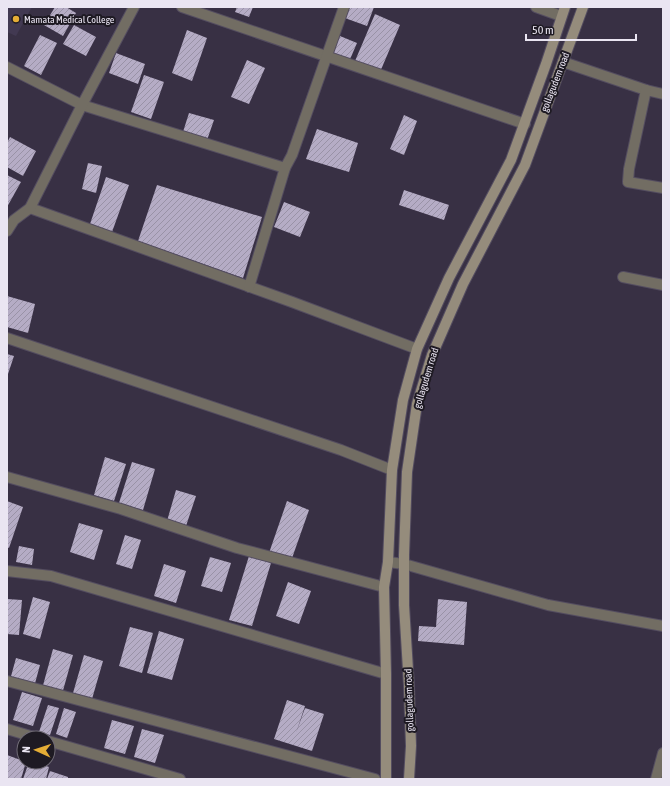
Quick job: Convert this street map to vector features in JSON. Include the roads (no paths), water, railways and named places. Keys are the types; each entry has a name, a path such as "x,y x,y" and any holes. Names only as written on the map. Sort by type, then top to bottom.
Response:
{"street":[{"path":"7,231 11,218 30,208 134,7"},
{"path":"182,7 525,124"},
{"path":"249,287 285,168 292,155 344,7"},
{"path":"536,7 563,11"},
{"name":"gollagudem road","path":"409,779 411,746 410,686 404,605 404,564 407,472 417,404 432,355 462,284 525,165 583,7"},
{"name":"gollagudem road","path":"386,779 384,587 388,562 392,470 403,400 417,349 449,278 511,160 546,64 563,11"},
{"path":"563,62 646,90 663,94"},
{"path":"7,67 82,105 285,168"},
{"path":"646,90 629,169 628,182 663,188"},
{"path":"30,208 417,349"},
{"path":"623,277 663,285"},
{"path":"7,338 341,450 392,470"},
{"path":"7,477 122,509 237,548 384,587"},
{"path":"388,562 404,564 548,605 663,626"},
{"path":"7,570 51,576 386,674"},
{"path":"7,681 375,779"},
{"path":"56,743 180,779"},
{"path":"656,779 663,753"}],"place":[{"name":"Mamata Medical College","path":"16,19"}]}
